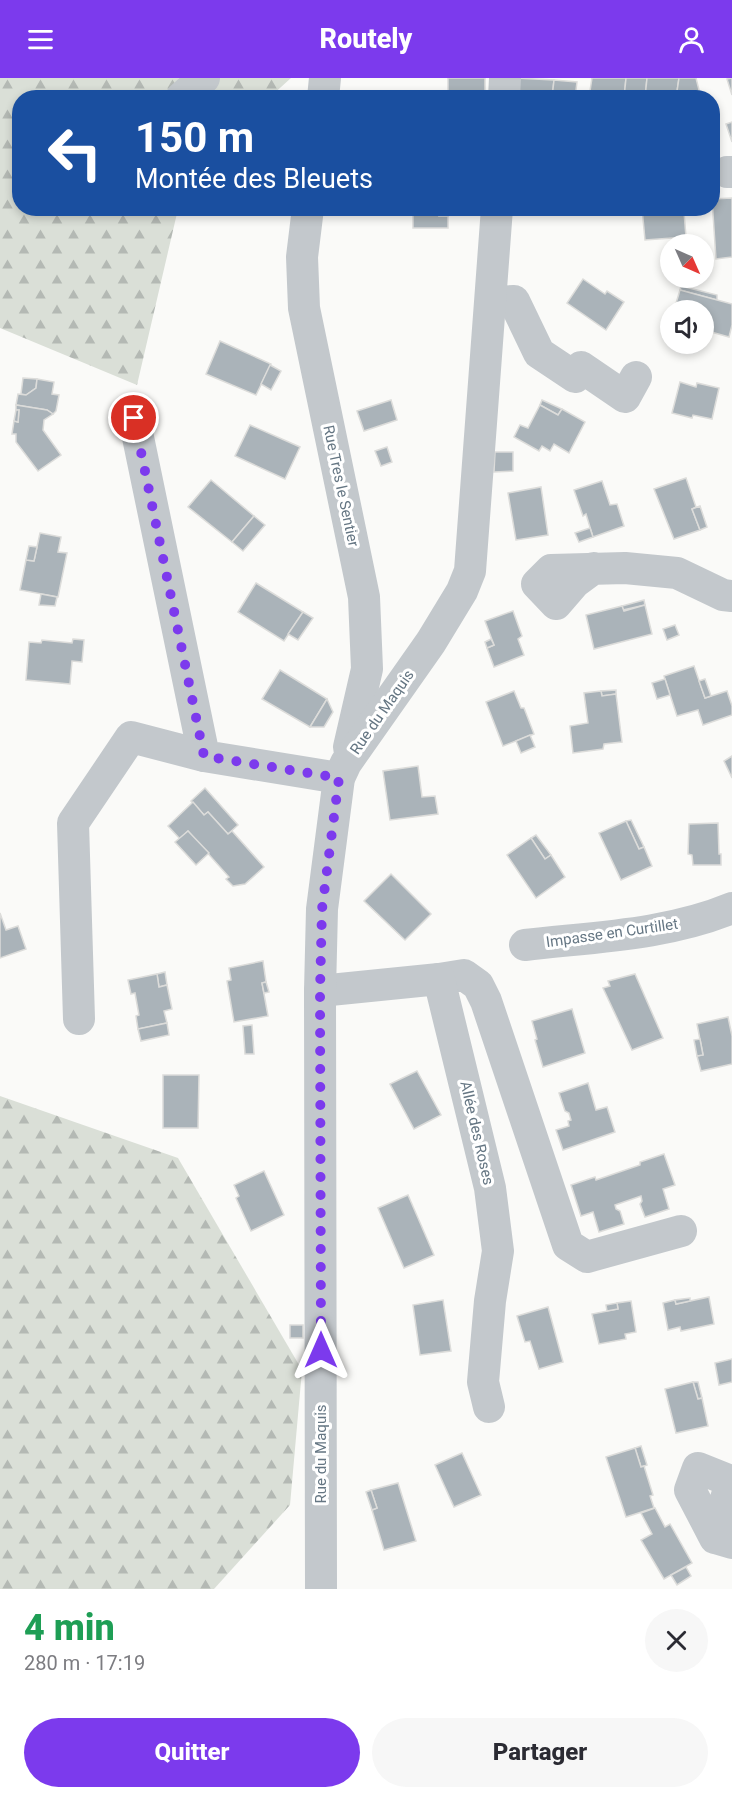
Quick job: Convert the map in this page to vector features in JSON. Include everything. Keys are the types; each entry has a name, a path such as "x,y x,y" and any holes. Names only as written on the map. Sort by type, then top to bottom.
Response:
{"street":[{"path":"191,90 204,78"},
{"name":"Rue Tres le Sentier","path":"307,216 302,257 304,308 364,597 367,669 343,770"},
{"name":"Rue du Maquis","path":"321,1589 320,991 322,909 343,770 431,642 462,591 470,571 496,216"},
{"path":"491,302 514,301 539,353 575,377 581,367 625,397 636,377"},
{"path":"134,418 204,756"},
{"path":"594,568 677,573 723,595 732,596"},
{"path":"79,1019 73,823 130,737 204,756 343,770"},
{"name":"Impasse en Curtillet","path":"525,945 666,928 716,915 732,908"},
{"path":"320,991 464,975 478,985 486,1001 568,1245 587,1257 681,1231"},
{"name":"Allée des Roses","path":"439,979 490,1188 498,1251 490,1301 483,1382 489,1407"}],"green space":[{"path":"0,78 291,78 278,90 12,90 12,216 176,216 137,385 0,328"},
{"path":"0,1096 178,1158 302,1370 290,1505 214,1589 0,1589"}],"building":[{"path":"448,78 485,78 485,90 448,90"},
{"path":"515,78 554,80 553,90 514,90"},
{"path":"592,78 626,78 625,90 590,90"},
{"path":"626,78 647,78 646,90 625,90"},
{"path":"647,78 679,78 677,90 646,90"},
{"path":"679,78 696,78 699,90 677,90"},
{"path":"732,78 732,95 727,79"},
{"path":"554,80 577,82 576,90 553,90"},
{"path":"732,122 732,142 726,124"},
{"path":"732,198 732,257 716,259 713,216 720,216 720,199"},
{"path":"413,216 448,216 448,228 413,228"},
{"path":"643,216 684,216 686,234 660,234 660,239 645,240"},
{"path":"583,279 605,294 607,291 624,302 606,330 567,303"},
{"path":"680,288 689,288 717,295 717,300 680,290"},
{"path":"680,290 732,304 732,325 729,337 714,333 714,300 677,300"},
{"path":"220,341 271,364 256,395 206,374"},
{"path":"270,365 281,371 271,390 261,384"},
{"path":"23,378 37,379 36,388 26,395 21,394"},
{"path":"37,379 54,382 52,394 59,395 56,411 53,414 47,410 16,405 18,394 26,395 36,388"},
{"path":"680,382 696,387 697,383 719,388 712,419 693,415 692,418 672,413"},
{"path":"391,400 397,420 364,431 357,411"},
{"path":"542,400 562,409 558,415 540,405"},
{"path":"16,405 47,410 53,414 44,420 43,430 61,455 38,471 16,442 16,434 12,434 14,421 18,422 19,410 16,410"},
{"path":"540,405 558,415 562,409 585,422 569,453 554,444 550,451 542,446 539,451 514,437 520,425 528,428"},
{"path":"16,410 19,410 18,422 14,421"},
{"path":"250,425 300,447 285,479 235,456"},
{"path":"387,447 392,462 381,466 375,451"},
{"path":"495,452 513,452 513,471 494,472"},
{"path":"686,478 696,507 692,509 700,530 674,539 654,489"},
{"path":"211,480 254,516 232,542 188,507"},
{"path":"602,481 610,505 617,504 624,526 593,537 586,514 583,516 574,490"},
{"path":"541,487 548,535 516,540 508,493"},
{"path":"700,506 707,527 700,530 692,509"},
{"path":"254,516 265,525 243,551 232,542"},
{"path":"590,528 593,537 579,542 575,533"},
{"path":"40,533 61,537 58,552 67,553 58,597 20,590 26,560 34,561"},
{"path":"29,546 37,547 34,561 26,560"},
{"path":"256,583 303,612 284,641 238,612"},
{"path":"41,594 57,597 55,606 39,605"},
{"path":"644,600 645,605 623,610 622,606"},
{"path":"645,605 652,634 594,649 586,615 622,606 624,611"},
{"path":"513,611 522,636 518,639 524,655 494,667 487,648 494,645 485,621"},
{"path":"303,612 313,618 298,640 288,634"},
{"path":"675,625 679,635 667,640 663,629"},
{"path":"73,639 84,640 82,662 72,661 70,684 26,680 29,642 41,643 42,640 72,643"},
{"path":"491,639 494,645 487,648 485,642"},
{"path":"694,666 705,698 727,691 732,706 732,715 703,725 698,710 677,716 664,676"},
{"path":"280,670 327,699 310,727 262,699"},
{"path":"665,679 670,695 657,699 652,683"},
{"path":"705,679 711,696 705,698 699,681"},
{"path":"616,690 616,694 602,696 601,691"},
{"path":"514,691 521,708 524,708 534,734 503,746 486,702"},
{"path":"601,691 602,696 616,694 622,742 604,744 603,749 573,753 570,726 588,723 584,693"},
{"path":"327,699 333,712 324,727 310,727"},
{"path":"530,735 535,747 521,753 516,741"},
{"path":"732,756 732,778 724,761"},
{"path":"418,766 422,797 435,796 438,814 390,820 383,771"},
{"path":"205,788 238,825 228,834 208,812 204,815 191,801"},
{"path":"193,802 204,815 208,812 228,834 232,831 264,867 245,884 233,886 226,879 229,877 188,831 180,839 168,826"},
{"path":"631,820 644,847 639,849 626,821"},
{"path":"626,821 639,849 644,847 652,866 621,880 599,833"},
{"path":"718,823 721,865 693,865 692,855 688,854 689,824"},
{"path":"188,831 209,853 196,865 175,842"},
{"path":"536,835 551,855 545,859 531,838"},
{"path":"531,838 545,859 551,855 565,877 536,898 507,855"},
{"path":"391,874 431,914 405,940 364,901"},
{"path":"0,913 6,930 18,926 26,949 0,958"},
{"path":"263,961 266,982 262,983 268,1016 234,1022 227,981 231,980 229,968"},
{"path":"165,972 167,985 159,987 157,974"},
{"path":"157,974 159,987 167,985 172,1009 164,1011 167,1023 138,1029 136,1016 139,1015 135,993 131,994 128,980"},
{"path":"635,974 663,1038 632,1050 603,988 610,986 608,981"},
{"path":"266,982 269,992 264,993 262,983"},
{"path":"572,1009 585,1053 543,1067 532,1021"},
{"path":"728,1017 732,1036 732,1064 701,1071 697,1056 703,1055 697,1024"},
{"path":"167,1023 169,1035 141,1041 138,1029"},
{"path":"252,1025 254,1054 245,1054 243,1026"},
{"path":"700,1039 703,1055 697,1056 694,1040"},
{"path":"417,1071 441,1115 414,1129 390,1084"},
{"path":"163,1075 199,1075 198,1128 163,1128"},
{"path":"588,1083 596,1110 607,1107 615,1132 563,1150 556,1130 569,1126 568,1121 571,1120 569,1113 565,1111 559,1093"},
{"path":"664,1154 675,1185 663,1189 669,1209 645,1217 640,1204 641,1196 615,1205 620,1211 624,1224 599,1232 593,1212 581,1216 571,1185 595,1177 596,1180"},
{"path":"264,1171 284,1215 251,1231 236,1198 239,1196 234,1185"},
{"path":"408,1195 434,1255 404,1268 378,1208"},
{"path":"709,1297 714,1324 681,1331 680,1327 668,1330 663,1303 675,1300 676,1304"},
{"path":"690,1298 690,1301 676,1304 675,1300"},
{"path":"443,1300 451,1351 420,1355 413,1305"},
{"path":"631,1301 636,1332 625,1334 626,1339 599,1344 592,1314 618,1309 617,1303"},
{"path":"617,1303 618,1309 607,1311 606,1305"},
{"path":"548,1307 563,1362 539,1369 530,1341 525,1342 517,1316"},
{"path":"290,1325 303,1325 303,1338 290,1338"},
{"path":"732,1359 732,1382 719,1385 715,1363"},
{"path":"693,1382 698,1382 702,1398 698,1399"},
{"path":"693,1382 698,1399 702,1398 708,1426 676,1433 665,1389"},
{"path":"641,1446 647,1465 641,1467 635,1448"},
{"path":"635,1448 641,1467 644,1466 653,1495 650,1496 654,1508 626,1517 606,1457"},
{"path":"462,1453 481,1495 454,1507 435,1465"},
{"path":"398,1483 416,1541 384,1550 372,1510 377,1508 371,1490"},
{"path":"371,1490 377,1508 372,1510 366,1492"},
{"path":"655,1508 665,1527 670,1524 692,1563 664,1579 641,1540 652,1534 641,1513"},
{"path":"686,1567 691,1576 677,1585 671,1575"}],"route":[{"path":"134,418 204,756 339,778 322,909 320,991 321,1350"}]}
